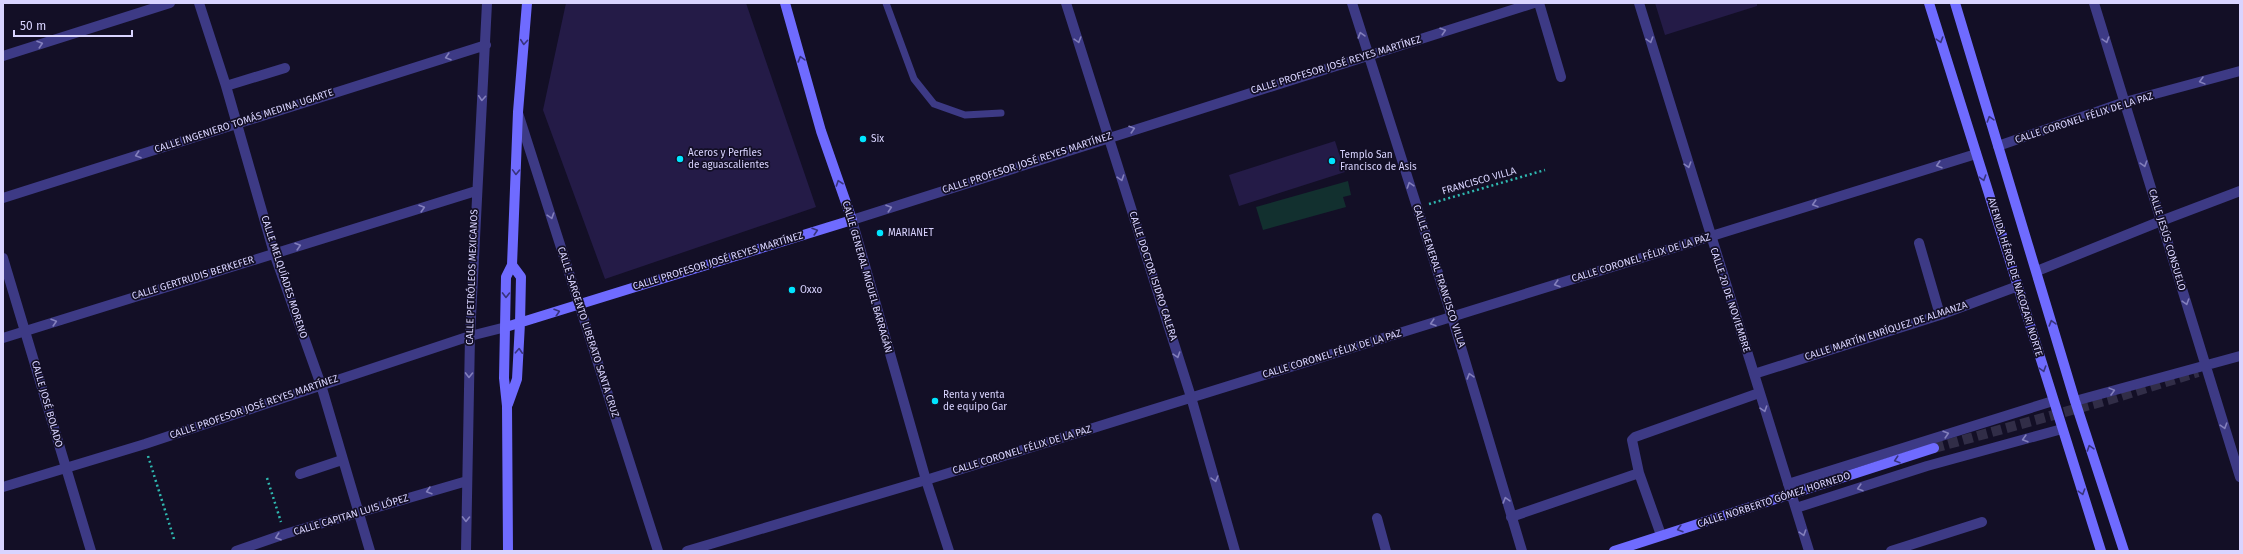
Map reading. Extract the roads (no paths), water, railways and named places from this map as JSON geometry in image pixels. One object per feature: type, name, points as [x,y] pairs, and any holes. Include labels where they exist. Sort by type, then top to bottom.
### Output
[{"type":"main road","points":[[508,551],[507,406],[504,378],[506,278],[512,265],[518,112],[527,3]]},
{"type":"main road","name":"CALLE GENERAL MIGUEL BARRAGÁN","points":[[785,3],[821,131],[852,220]]},
{"type":"main road","name":"AVENIDA HÉROE DE NACOZARI NORTE","points":[[1929,3],[2101,551]]},
{"type":"main road","points":[[1955,3],[2075,402],[2124,551]]},
{"type":"main road","name":"CALLE PROFESOR JOSÉ REYES MARTÍNEZ","points":[[506,327],[852,220]]},
{"type":"main road","points":[[507,406],[517,378],[520,323],[521,277],[512,265]]},
{"type":"main road","name":"CALLE NORBERTO GÓMEZ HORNEDO","points":[[1614,551],[1934,448]]},
{"type":"street","points":[[3,56],[170,3]]},
{"type":"street","name":"CALLE MELQUÍADES MORENO","points":[[200,3],[237,123],[274,253],[321,385],[370,551]]},
{"type":"street","name":"CALLE PETRÓLEOS MEXICANOS","points":[[466,551],[470,336],[476,191],[486,45],[487,3]]},
{"type":"street","name":"CALLE DOCTOR ISIDRO CALERA","points":[[1066,3],[1191,397],[1235,551]]},
{"type":"street","name":"CALLE GENERAL FRANCISCO VILLA","points":[[1352,3],[1367,55],[1452,317],[1522,551]]},
{"type":"street","name":"CALLE PROFESOR JOSÉ REYES MARTÍNEZ","points":[[852,220],[1367,55],[1512,6],[1534,3]]},
{"type":"street","points":[[1539,3],[1562,77]]},
{"type":"street","name":"CALLE 20 DE NOVIEMBRE","points":[[1638,3],[1754,374],[1758,393],[1809,551]]},
{"type":"street","name":"CALLE JESÚS CONSUELO","points":[[2094,3],[2240,477]]},
{"type":"street","name":"CALLE INGENIERO TOMÁS MEDINA UGARTE","points":[[3,198],[486,45]]},
{"type":"street","points":[[226,86],[285,68]]},
{"type":"street","name":"CALLE CORONEL FÉLIX DE LA PAZ","points":[[1998,146],[2125,102],[2240,71]]},
{"type":"street","name":"CALLE SARGENTO LIBERATO SANTA CRUZ","points":[[518,112],[658,551]]},
{"type":"street","name":"CALLE CORONEL FÉLIX DE LA PAZ","points":[[687,551],[926,480],[1976,154]]},
{"type":"street","name":"CALLE GERTRUDIS BERKEFER","points":[[3,338],[476,191]]},
{"type":"street","points":[[2036,271],[2240,191]]},
{"type":"street","name":"CALLE GENERAL MIGUEL BARRAGÁN","points":[[852,220],[926,480],[949,551]]},
{"type":"street","points":[[1919,243],[1940,315]]},
{"type":"street","name":"CALLE JOSÉ BOLADO","points":[[3,258],[26,330],[91,551]]},
{"type":"street","name":"CALLE MARTÍN ENRÍQUEZ DE ALMANZA","points":[[1754,374],[1940,315],[2018,286]]},
{"type":"street","name":"CALLE PROFESOR JOSÉ REYES MARTÍNEZ","points":[[3,487],[144,444],[470,336],[506,327]]},
{"type":"street","points":[[2075,402],[2240,356]]},
{"type":"street","points":[[1661,535],[1639,473],[1631,446],[1632,440],[1635,437],[1758,393]]},
{"type":"street","name":"CALLE NORBERTO GÓMEZ HORNEDO","points":[[1788,484],[2053,401]]},
{"type":"street","name":"CALLE NORBERTO GÓMEZ HORNEDO","points":[[1796,508],[1927,466],[2062,429]]},
{"type":"street","points":[[300,474],[342,460]]},
{"type":"street","points":[[1511,517],[1639,473]]},
{"type":"street","name":"CALLE CAPITAN LUIS LÓPEZ","points":[[236,551],[285,534],[467,481]]},
{"type":"street","points":[[1376,518],[1386,551]]},
{"type":"street","points":[[1891,551],[1982,522]]},
{"type":"lane","points":[[886,3],[914,79],[934,104],[965,115],[1001,113]]},
{"type":"tunnel","points":[[1934,448],[2108,400],[2198,372]]},
{"type":"place","name":"Six","points":[[863,139]]},
{"type":"place","name":"Aceros y Perfiles de aguascalientes","points":[[680,159]]},
{"type":"place","name":"Templo San Francisco de Asis","points":[[1332,161]]},
{"type":"place","name":"MARIANET","points":[[880,233]]},
{"type":"place","name":"Oxxo","points":[[792,290]]},
{"type":"place","name":"Renta y venta de equipo Gar","points":[[935,401]]}]
